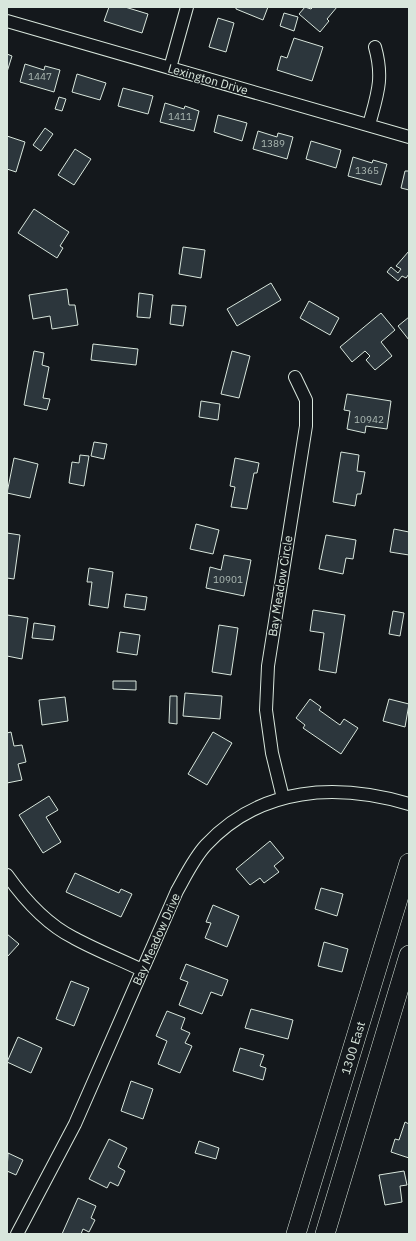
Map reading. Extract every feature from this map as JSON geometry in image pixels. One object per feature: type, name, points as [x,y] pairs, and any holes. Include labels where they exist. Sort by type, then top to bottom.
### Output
[{"type":"main road","name":"1300 East","points":[[296,1234],[409,863]]},
{"type":"main road","points":[[325,1234],[409,955]]},
{"type":"street","points":[[170,68],[187,7]]},
{"type":"street","name":"Lexington Drive","points":[[7,21],[409,137]]},
{"type":"street","points":[[368,125],[379,86],[380,64],[375,47]]},
{"type":"street","name":"Bay Meadow Circle","points":[[283,798],[272,753],[266,710],[268,666],[306,426],[306,400],[295,377]]},
{"type":"street","name":"Bay Meadow Drive","points":[[17,1234],[75,1124],[177,891],[192,864],[206,845],[240,818],[283,798],[308,792],[335,791],[361,793],[409,804]]},
{"type":"street","points":[[7,875],[15,886],[42,915],[73,938],[142,970]]},
{"type":"building","points":[[109,7],[125,7],[148,14],[142,33],[104,21]]},
{"type":"building","points":[[236,7],[268,7],[263,20],[236,9]]},
{"type":"building","points":[[305,7],[311,9],[313,7],[337,7],[327,19],[329,21],[320,32],[299,14]]},
{"type":"building","points":[[284,13],[298,17],[294,31],[280,26]]},
{"type":"building","points":[[218,18],[234,23],[226,52],[209,47]]},
{"type":"building","points":[[294,38],[323,47],[312,81],[277,70],[281,56],[287,58]]},
{"type":"building","points":[[7,54],[12,56],[7,72]]},
{"type":"building","points":[[25,64],[44,70],[45,66],[60,70],[54,92],[20,82]]},
{"type":"building","points":[[77,74],[106,83],[100,100],[72,92]]},
{"type":"building","points":[[123,88],[153,96],[148,114],[118,106]]},
{"type":"building","points":[[59,97],[66,99],[62,111],[55,109]]},
{"type":"building","points":[[165,103],[184,109],[185,106],[199,111],[194,131],[160,122]]},
{"type":"building","points":[[218,115],[247,123],[242,141],[214,132]]},
{"type":"building","points":[[45,128],[53,134],[41,151],[33,145]]},
{"type":"building","points":[[258,131],[277,137],[278,133],[293,137],[287,159],[253,149]]},
{"type":"building","points":[[7,136],[25,142],[16,172],[7,169]]},
{"type":"building","points":[[311,141],[341,150],[336,168],[306,159]]},
{"type":"building","points":[[75,149],[91,159],[74,185],[58,175]]},
{"type":"building","points":[[353,157],[372,163],[373,160],[387,164],[381,185],[348,176]]},
{"type":"building","points":[[405,171],[409,171],[409,190],[401,188]]},
{"type":"building","points":[[34,209],[69,232],[60,246],[63,248],[57,258],[18,233]]},
{"type":"building","points":[[183,247],[205,250],[201,278],[179,274]]},
{"type":"building","points":[[409,251],[409,274],[406,278],[402,276],[398,281],[387,272],[391,267],[398,273],[401,269],[396,266]]},
{"type":"building","points":[[271,283],[281,300],[237,326],[227,309]]},
{"type":"building","points":[[67,289],[69,305],[75,305],[78,325],[52,329],[50,316],[33,319],[29,295]]},
{"type":"building","points":[[139,293],[153,295],[150,318],[137,317]]},
{"type":"building","points":[[309,301],[339,318],[330,335],[300,318]]},
{"type":"building","points":[[172,305],[186,306],[183,326],[170,324]]},
{"type":"building","points":[[381,313],[395,330],[381,342],[392,356],[375,370],[366,360],[370,356],[365,351],[352,362],[340,347]]},
{"type":"building","points":[[409,317],[409,340],[398,326]]},
{"type":"building","points":[[93,344],[138,349],[136,365],[91,360]]},
{"type":"building","points":[[34,351],[44,353],[42,365],[49,367],[43,398],[50,399],[47,410],[24,405]]},
{"type":"building","points":[[232,351],[250,356],[239,398],[221,394]]},
{"type":"building","points":[[347,394],[391,401],[387,429],[366,426],[365,433],[347,429],[350,411],[344,410]]},
{"type":"building","points":[[201,401],[220,404],[218,420],[199,417]]},
{"type":"building","points":[[94,442],[107,444],[104,459],[91,456]]},
{"type":"building","points":[[341,452],[359,455],[357,471],[365,472],[361,494],[357,494],[355,506],[333,502]]},
{"type":"building","points":[[80,455],[89,456],[84,486],[69,483],[72,462],[79,463]]},
{"type":"building","points":[[14,458],[38,464],[30,498],[7,493]]},
{"type":"building","points":[[235,458],[259,463],[257,473],[254,473],[247,509],[231,507],[235,487],[230,486]]},
{"type":"building","points":[[196,524],[219,530],[213,554],[190,549]]},
{"type":"building","points":[[394,529],[409,532],[409,555],[390,552]]},
{"type":"building","points":[[7,533],[20,535],[14,579],[7,578]]},
{"type":"building","points":[[326,535],[356,540],[353,559],[346,558],[343,574],[319,569]]},
{"type":"building","points":[[224,555],[251,560],[244,596],[206,588],[210,567],[221,570]]},
{"type":"building","points":[[89,568],[113,572],[108,608],[89,605],[92,582],[87,582]]},
{"type":"building","points":[[126,594],[147,597],[145,610],[124,607]]},
{"type":"building","points":[[313,610],[345,615],[336,673],[319,670],[324,633],[310,631]]},
{"type":"building","points":[[393,611],[404,613],[400,636],[389,634]]},
{"type":"building","points":[[7,615],[28,618],[22,659],[7,656]]},
{"type":"building","points":[[34,623],[55,626],[53,640],[32,638]]},
{"type":"building","points":[[219,625],[238,628],[231,675],[212,672]]},
{"type":"building","points":[[120,632],[140,635],[137,655],[117,652]]},
{"type":"building","points":[[113,681],[136,681],[136,690],[113,689]]},
{"type":"building","points":[[185,693],[222,696],[220,719],[183,716]]},
{"type":"building","points":[[170,696],[177,696],[177,724],[169,723]]},
{"type":"building","points":[[65,697],[68,721],[42,725],[39,700]]},
{"type":"building","points":[[310,699],[321,707],[319,710],[340,725],[344,719],[358,728],[341,754],[303,728],[305,725],[296,718]]},
{"type":"building","points":[[389,699],[409,704],[405,727],[383,721]]},
{"type":"building","points":[[11,732],[14,746],[22,745],[26,762],[18,764],[22,780],[7,783],[7,733]]},
{"type":"building","points":[[213,732],[232,743],[207,785],[188,774]]},
{"type":"building","points":[[49,796],[58,810],[46,817],[61,842],[43,853],[19,815]]},
{"type":"building","points":[[270,841],[284,858],[274,866],[279,872],[264,883],[260,878],[250,885],[236,869]]},
{"type":"building","points":[[75,873],[119,893],[121,889],[132,894],[121,917],[66,892]]},
{"type":"building","points":[[321,888],[343,894],[337,916],[315,909]]},
{"type":"building","points":[[213,905],[239,916],[227,947],[205,938],[211,923],[206,922]]},
{"type":"building","points":[[7,934],[19,944],[7,957]]},
{"type":"building","points":[[324,942],[348,949],[342,972],[318,966]]},
{"type":"building","points":[[186,964],[228,980],[222,996],[211,992],[202,1014],[179,1005],[188,982],[180,979]]},
{"type":"building","points":[[71,981],[89,988],[74,1026],[56,1019]]},
{"type":"building","points":[[251,1009],[293,1020],[288,1039],[245,1028]]},
{"type":"building","points":[[167,1011],[185,1018],[181,1029],[190,1033],[185,1043],[192,1046],[180,1073],[158,1064],[167,1041],[156,1036]]},
{"type":"building","points":[[18,1037],[42,1048],[31,1073],[7,1062]]},
{"type":"building","points":[[240,1048],[264,1055],[260,1066],[266,1068],[263,1080],[233,1071]]},
{"type":"building","points":[[131,1081],[153,1089],[143,1119],[121,1111]]},
{"type":"building","points":[[405,1122],[409,1124],[409,1158],[391,1152],[395,1139],[399,1140]]},
{"type":"building","points":[[109,1139],[127,1148],[118,1167],[125,1171],[118,1186],[110,1182],[107,1188],[89,1179]]},
{"type":"building","points":[[199,1141],[219,1148],[216,1159],[195,1153]]},
{"type":"building","points":[[8,1153],[23,1160],[16,1175],[7,1171]]},
{"type":"building","points":[[404,1171],[407,1185],[400,1186],[402,1202],[385,1205],[379,1175]]},
{"type":"building","points":[[78,1198],[96,1206],[91,1218],[95,1220],[89,1232],[83,1229],[81,1234],[62,1234]]}]
